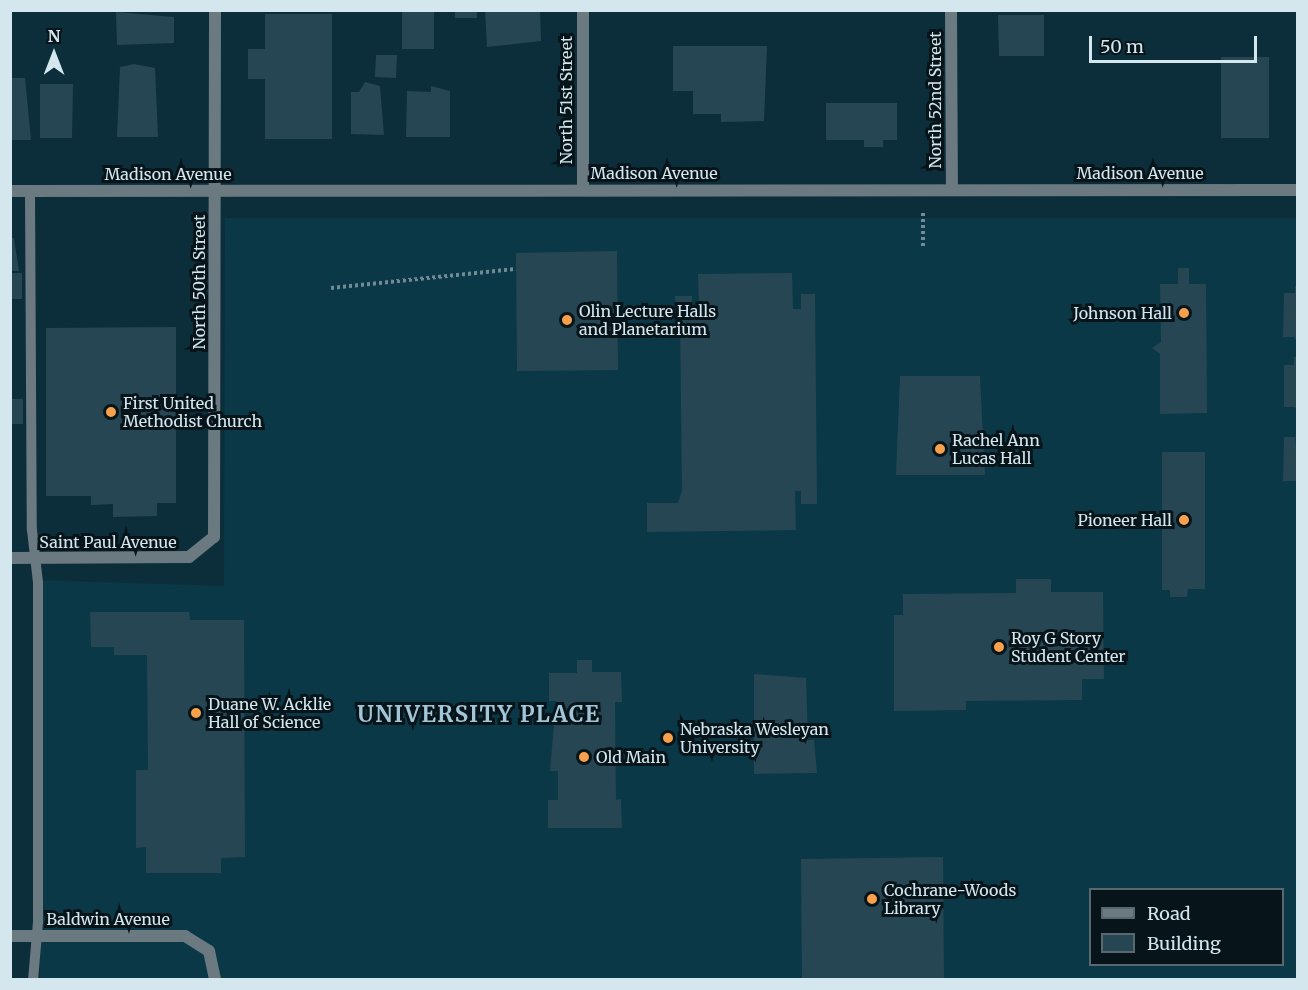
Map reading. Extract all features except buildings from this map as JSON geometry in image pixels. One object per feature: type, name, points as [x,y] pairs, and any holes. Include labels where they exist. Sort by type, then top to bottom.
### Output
[{"type":"street","name":"North 50th Street","points":[[204,549],[215,530],[215,10]]},
{"type":"street","name":"North 51st Street","points":[[583,10],[583,190]]},
{"type":"street","name":"North 52nd Street","points":[[951,10],[952,190]]},
{"type":"street","name":"Madison Avenue","points":[[10,191],[1298,190]]},
{"type":"street","name":"Saint Paul Avenue","points":[[10,558],[179,558],[204,549]]},
{"type":"street","name":"Baldwin Avenue","points":[[10,936],[180,936],[203,944],[213,957],[215,980]]},
{"type":"lane","points":[[30,191],[35,558],[33,980]]},
{"type":"path","points":[[923,213],[923,246]]},
{"type":"path","points":[[331,288],[516,269]]},
{"type":"shaded area","name":"Nebraska Wesleyan University","points":[[225,218],[1297,218],[1297,979],[40,979],[38,580],[224,586]]},
{"type":"place","name":"Johnson Hall","points":[[1184,313]]},
{"type":"place","name":"Olin Lecture Halls and Planetarium","points":[[567,320]]},
{"type":"place","name":"First United Methodist Church","points":[[111,412]]},
{"type":"place","name":"Rachel Ann Lucas Hall","points":[[940,449]]},
{"type":"place","name":"Pioneer Hall","points":[[1184,520]]},
{"type":"place","name":"Roy G Story Student Center","points":[[999,647]]},
{"type":"place","name":"Duane W. Acklie Hall of Science","points":[[196,713]]},
{"type":"place","name":"Nebraska Wesleyan University","points":[[668,738]]},
{"type":"place","name":"Old Main","points":[[584,757]]},
{"type":"place","name":"Cochrane-Woods Library","points":[[872,899]]},
{"type":"district","name":"UNIVERSITY PLACE","points":[[479,715]]}]
